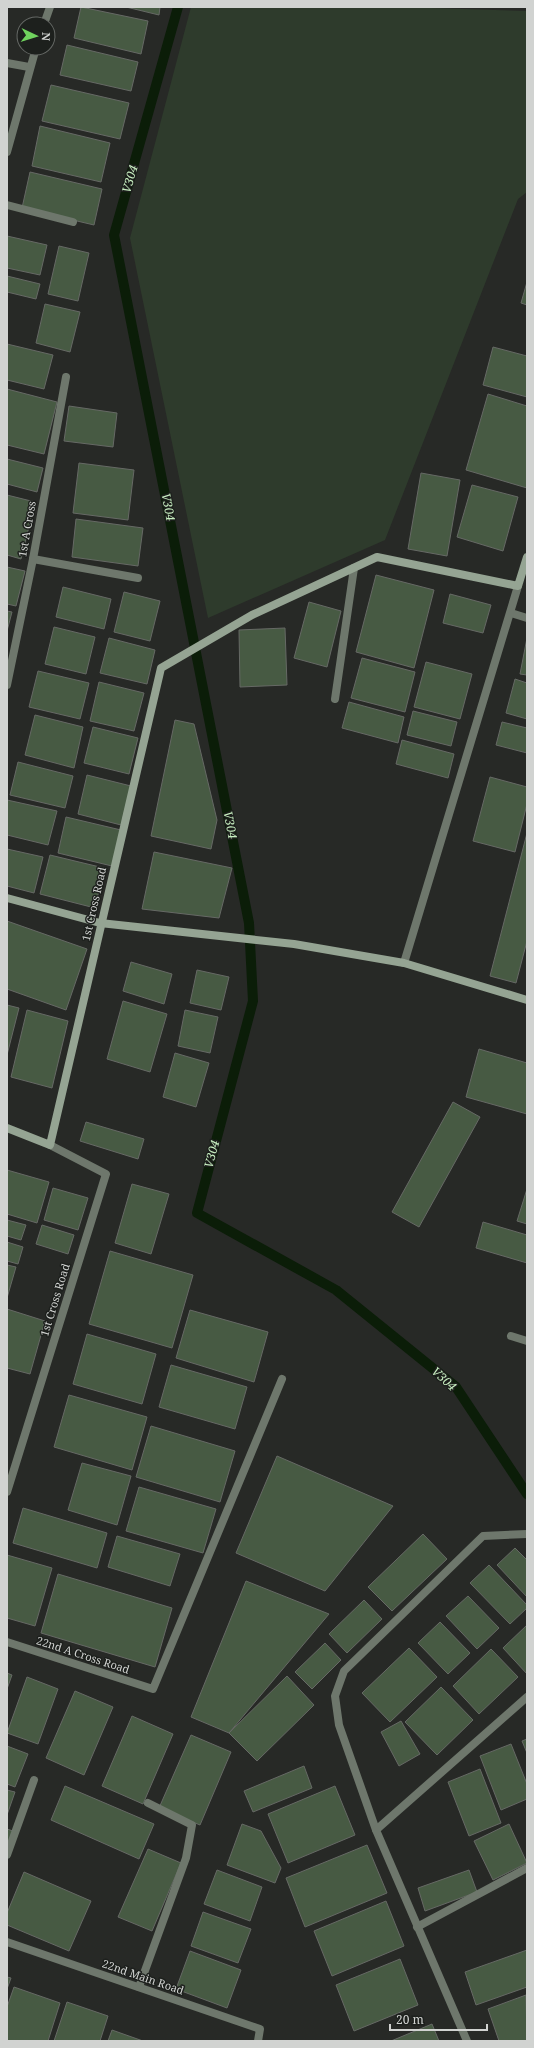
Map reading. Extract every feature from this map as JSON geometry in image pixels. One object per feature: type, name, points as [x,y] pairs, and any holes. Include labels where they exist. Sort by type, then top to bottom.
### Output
[{"type":"street","points":[[7,152],[33,56]]},
{"type":"street","points":[[7,63],[30,67]]},
{"type":"street","points":[[7,205],[72,222]]},
{"type":"street","name":"1st A Cross","points":[[7,685],[33,558],[66,377]]},
{"type":"street","points":[[334,699],[354,568],[377,557],[518,586]]},
{"type":"street","points":[[404,963],[527,557]]},
{"type":"street","points":[[33,558],[138,578]]},
{"type":"street","name":"1st Cross Road","points":[[50,1145],[100,923],[161,668],[252,614],[354,568]]},
{"type":"street","points":[[511,613],[527,618]]},
{"type":"street","points":[[7,898],[100,923],[294,944],[404,963],[527,1000]]},
{"type":"street","name":"1st Cross Road","points":[[7,1128],[50,1145],[106,1174],[7,1492]]},
{"type":"street","points":[[511,1336],[527,1341]]},
{"type":"street","name":"22nd A Cross Road","points":[[7,1642],[153,1689],[282,1379]]},
{"type":"street","points":[[467,2041],[376,1830],[339,1725],[335,1696],[344,1671],[483,1536],[527,1534]]},
{"type":"street","points":[[376,1830],[527,1697]]},
{"type":"street","points":[[7,1854],[34,1780]]},
{"type":"street","points":[[139,1988],[186,1858],[192,1826],[148,1803]]},
{"type":"street","points":[[417,1927],[527,1868]]},
{"type":"street","name":"22nd Main Road","points":[[7,1942],[260,2029],[258,2041]]},
{"type":"green space","points":[[191,7],[401,7],[527,11],[527,192],[518,199],[385,540],[208,618],[130,238]]},
{"type":"building","points":[[81,7],[148,21],[141,54],[74,38]]},
{"type":"building","points":[[126,7],[160,7],[159,15]]},
{"type":"building","points":[[67,45],[138,62],[131,91],[60,75]]},
{"type":"building","points":[[51,85],[129,103],[120,139],[42,121]]},
{"type":"building","points":[[40,126],[110,143],[101,182],[32,166]]},
{"type":"building","points":[[30,172],[102,189],[94,225],[22,208]]},
{"type":"building","points":[[7,236],[47,245],[40,275],[7,268]]},
{"type":"building","points":[[59,246],[89,253],[78,301],[48,294]]},
{"type":"building","points":[[7,276],[40,284],[36,299],[7,292]]},
{"type":"building","points":[[527,282],[527,305],[521,303]]},
{"type":"building","points":[[45,304],[80,312],[70,352],[36,343]]},
{"type":"building","points":[[7,344],[53,355],[44,389],[7,380]]},
{"type":"building","points":[[493,347],[527,356],[527,397],[483,385]]},
{"type":"building","points":[[7,389],[57,402],[44,454],[7,445]]},
{"type":"building","points":[[488,394],[527,406],[527,488],[466,470]]},
{"type":"building","points":[[69,406],[117,413],[113,447],[64,441]]},
{"type":"building","points":[[7,459],[43,468],[37,492],[7,484]]},
{"type":"building","points":[[79,463],[134,470],[128,520],[73,513]]},
{"type":"building","points":[[421,473],[460,480],[447,556],[408,549]]},
{"type":"building","points":[[472,485],[518,497],[503,551],[457,537]]},
{"type":"building","points":[[7,495],[35,502],[21,559],[7,555]]},
{"type":"building","points":[[76,519],[143,528],[138,566],[72,557]]},
{"type":"building","points":[[7,567],[25,571],[16,606],[7,604]]},
{"type":"building","points":[[376,575],[434,590],[414,668],[356,652]]},
{"type":"building","points":[[63,587],[111,599],[104,629],[56,617]]},
{"type":"building","points":[[124,592],[160,601],[150,641],[114,632]]},
{"type":"building","points":[[450,594],[491,605],[483,633],[443,623]]},
{"type":"building","points":[[309,602],[341,611],[327,667],[294,658]]},
{"type":"building","points":[[7,611],[12,612],[7,631]]},
{"type":"building","points":[[54,627],[95,637],[86,674],[45,664]]},
{"type":"building","points":[[285,628],[287,685],[240,687],[239,630]]},
{"type":"building","points":[[109,638],[155,650],[147,684],[100,673]]},
{"type":"building","points":[[527,638],[527,675],[520,674]]},
{"type":"building","points":[[362,658],[415,672],[405,712],[351,698]]},
{"type":"building","points":[[426,662],[472,674],[460,719],[414,707]]},
{"type":"building","points":[[38,671],[89,683],[80,719],[29,707]]},
{"type":"building","points":[[515,679],[527,683],[527,719],[506,713]]},
{"type":"building","points":[[99,682],[144,693],[134,731],[90,721]]},
{"type":"building","points":[[349,702],[404,717],[398,743],[342,728]]},
{"type":"building","points":[[413,711],[457,722],[451,746],[407,735]]},
{"type":"building","points":[[35,715],[83,727],[74,768],[25,755]]},
{"type":"building","points":[[175,720],[194,724],[217,820],[211,849],[151,836]]},
{"type":"building","points":[[502,722],[527,728],[527,753],[496,745]]},
{"type":"building","points":[[93,727],[138,738],[129,774],[84,763]]},
{"type":"building","points":[[402,740],[454,754],[448,778],[396,764]]},
{"type":"building","points":[[18,762],[73,776],[65,808],[10,795]]},
{"type":"building","points":[[87,775],[131,786],[121,825],[78,814]]},
{"type":"building","points":[[490,777],[527,787],[527,804],[515,852],[473,841]]},
{"type":"building","points":[[7,800],[57,811],[48,845],[7,835]]},
{"type":"building","points":[[66,817],[121,830],[112,866],[58,853]]},
{"type":"building","points":[[527,833],[527,941],[516,983],[490,976]]},
{"type":"building","points":[[7,849],[43,857],[34,893],[7,886]]},
{"type":"building","points":[[154,852],[232,868],[219,918],[142,909]]},
{"type":"building","points":[[50,855],[104,868],[95,908],[40,894]]},
{"type":"building","points":[[7,921],[87,949],[66,1010],[7,989]]},
{"type":"building","points":[[131,962],[172,974],[164,1004],[123,991]]},
{"type":"building","points":[[197,970],[229,977],[221,1010],[190,1003]]},
{"type":"building","points":[[123,1001],[167,1014],[150,1072],[107,1059]]},
{"type":"building","points":[[7,1005],[19,1008],[7,1055]]},
{"type":"building","points":[[27,1010],[68,1021],[52,1088],[11,1077]]},
{"type":"building","points":[[185,1010],[218,1017],[210,1053],[178,1046]]},
{"type":"building","points":[[479,1049],[527,1063],[527,1114],[466,1097]]},
{"type":"building","points":[[175,1053],[209,1063],[196,1107],[163,1097]]},
{"type":"building","points":[[453,1102],[480,1117],[419,1227],[392,1212]]},
{"type":"building","points":[[86,1122],[144,1139],[138,1159],[80,1141]]},
{"type":"building","points":[[7,1170],[49,1182],[37,1223],[7,1214]]},
{"type":"building","points":[[132,1184],[169,1194],[151,1254],[115,1243]]},
{"type":"building","points":[[53,1188],[88,1198],[78,1230],[44,1220]]},
{"type":"building","points":[[527,1189],[527,1224],[517,1221]]},
{"type":"building","points":[[7,1220],[26,1225],[21,1240],[7,1236]]},
{"type":"building","points":[[483,1222],[527,1235],[527,1263],[476,1248]]},
{"type":"building","points":[[42,1225],[74,1235],[68,1254],[36,1244]]},
{"type":"building","points":[[7,1242],[23,1247],[18,1264],[7,1261]]},
{"type":"building","points":[[110,1251],[193,1275],[172,1348],[89,1324]]},
{"type":"building","points":[[7,1265],[16,1267],[7,1298]]},
{"type":"building","points":[[7,1309],[45,1321],[30,1374],[7,1368]]},
{"type":"building","points":[[190,1310],[268,1332],[254,1382],[176,1358]]},
{"type":"building","points":[[87,1334],[156,1354],[142,1404],[73,1384]]},
{"type":"building","points":[[171,1365],[247,1387],[235,1429],[159,1407]]},
{"type":"building","points":[[69,1395],[147,1417],[132,1470],[54,1447]]},
{"type":"building","points":[[151,1426],[235,1451],[220,1502],[136,1477]]},
{"type":"building","points":[[277,1456],[393,1506],[325,1591],[236,1553]]},
{"type":"building","points":[[82,1463],[131,1476],[117,1525],[68,1510]]},
{"type":"building","points":[[139,1487],[216,1509],[203,1553],[126,1531]]},
{"type":"building","points":[[23,1508],[107,1533],[97,1568],[13,1543]]},
{"type":"building","points":[[423,1534],[447,1559],[392,1611],[368,1587]]},
{"type":"building","points":[[117,1536],[180,1554],[170,1586],[108,1567]]},
{"type":"building","points":[[515,1548],[527,1560],[527,1597],[497,1565]]},
{"type":"building","points":[[7,1555],[52,1568],[35,1626],[7,1618]]},
{"type":"building","points":[[489,1565],[527,1605],[527,1608],[510,1624],[470,1583]]},
{"type":"building","points":[[58,1574],[172,1608],[155,1667],[41,1633]]},
{"type":"building","points":[[246,1581],[329,1614],[229,1733],[191,1717]]},
{"type":"building","points":[[468,1596],[499,1628],[477,1649],[446,1616]]},
{"type":"building","points":[[364,1600],[382,1619],[347,1653],[329,1634]]},
{"type":"building","points":[[440,1622],[470,1653],[448,1674],[418,1643]]},
{"type":"building","points":[[527,1625],[527,1674],[503,1648]]},
{"type":"building","points":[[325,1643],[341,1660],[312,1689],[295,1672]]},
{"type":"building","points":[[409,1648],[437,1677],[390,1722],[362,1693]]},
{"type":"building","points":[[491,1649],[518,1677],[479,1714],[453,1686]]},
{"type":"building","points":[[7,1673],[12,1675],[7,1689]]},
{"type":"building","points":[[287,1676],[314,1705],[257,1761],[229,1733]]},
{"type":"building","points":[[27,1677],[58,1689],[38,1744],[7,1733]]},
{"type":"building","points":[[441,1687],[473,1720],[437,1755],[405,1722]]},
{"type":"building","points":[[75,1691],[113,1707],[84,1775],[46,1758]]},
{"type":"building","points":[[132,1716],[173,1734],[143,1804],[102,1786]]},
{"type":"building","points":[[401,1721],[420,1754],[399,1766],[381,1732]]},
{"type":"building","points":[[191,1735],[231,1752],[200,1825],[159,1808]]},
{"type":"building","points":[[527,1739],[527,1753],[522,1741]]},
{"type":"building","points":[[511,1744],[527,1784],[527,1799],[501,1810],[480,1756]]},
{"type":"building","points":[[7,1746],[28,1754],[15,1787],[7,1784]]},
{"type":"building","points":[[304,1766],[312,1788],[253,1812],[244,1791]]},
{"type":"building","points":[[480,1769],[501,1823],[469,1836],[448,1782]]},
{"type":"building","points":[[65,1786],[154,1824],[139,1859],[51,1820]]},
{"type":"building","points":[[335,1786],[355,1835],[288,1863],[268,1814]]},
{"type":"building","points":[[7,1790],[15,1792],[7,1815]]},
{"type":"building","points":[[242,1824],[261,1831],[281,1868],[275,1883],[227,1865]]},
{"type":"building","points":[[509,1824],[527,1863],[493,1880],[474,1841]]},
{"type":"building","points":[[7,1829],[13,1831],[7,1847]]},
{"type":"building","points":[[367,1845],[387,1893],[305,1927],[286,1878]]},
{"type":"building","points":[[148,1849],[181,1863],[152,1931],[118,1917]]},
{"type":"building","points":[[217,1870],[262,1887],[250,1921],[204,1904]]},
{"type":"building","points":[[469,1870],[477,1892],[425,1911],[418,1888]]},
{"type":"building","points":[[24,1872],[91,1901],[69,1951],[7,1925],[7,1913]]},
{"type":"building","points":[[386,1901],[404,1946],[332,1976],[314,1931]]},
{"type":"building","points":[[203,1912],[251,1929],[238,1963],[191,1946]]},
{"type":"building","points":[[527,1950],[527,1987],[476,2005],[465,1972]]},
{"type":"building","points":[[190,1951],[241,1970],[227,2008],[176,1989]]},
{"type":"building","points":[[400,1959],[418,2005],[354,2031],[336,1985]]},
{"type":"building","points":[[7,1977],[11,1978],[7,1989]]},
{"type":"building","points":[[14,1987],[60,2003],[48,2041],[7,2041],[7,2007]]},
{"type":"building","points":[[526,1995],[527,2041],[499,2041],[488,2009]]},
{"type":"building","points":[[67,2002],[108,2016],[100,2041],[54,2041]]},
{"type":"building","points":[[432,2024],[439,2041],[391,2041]]},
{"type":"building","points":[[112,2030],[143,2041],[108,2041]]},
{"type":"waterway","name":"V304","points":[[178,7],[114,235],[249,923],[253,1001],[197,1213],[336,1290],[456,1387],[527,1494]]}]
